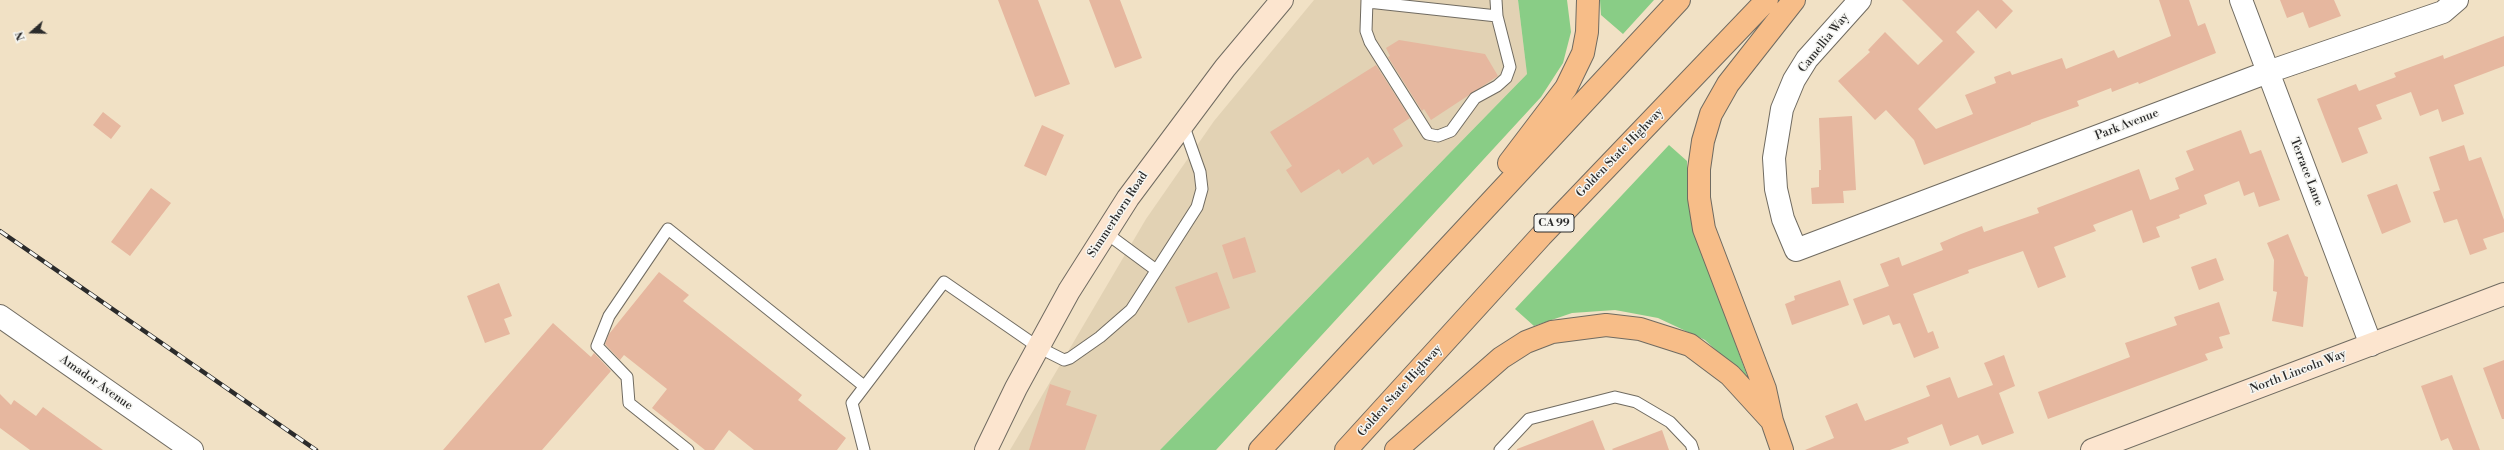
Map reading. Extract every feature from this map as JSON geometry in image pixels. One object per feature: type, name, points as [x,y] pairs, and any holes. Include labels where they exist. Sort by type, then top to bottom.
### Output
[{"type":"highway","points":[[1441,253],[1566,88],[1583,53],[1587,32],[1588,0]]},
{"type":"highway","points":[[1260,450],[1441,253],[1679,0]]},
{"type":"highway","name":"Golden State Highway","points":[[1346,450],[1541,236],[1767,0]]},
{"type":"highway","points":[[1782,450],[1772,421],[1764,389],[1704,229],[1699,198],[1699,170],[1703,141],[1711,114],[1728,84],[1794,0]]},
{"type":"highway","points":[[1396,450],[1501,358],[1526,342],[1552,332],[1606,325],[1640,329],[1690,345],[1730,376],[1772,421]]},
{"type":"main road","name":"Simmerhorn Road","points":[[986,450],[1038,347],[1069,291],[1128,198],[1183,122],[1282,0]]},
{"type":"main road","name":"North Lincoln Way","points":[[2092,450],[2504,294]]},
{"type":"street","name":"Camellia Way","points":[[1796,250],[1783,219],[1776,189],[1774,158],[1782,109],[1794,80],[1807,60],[1860,0]]},
{"type":"street","name":"Terrace Lane","points":[[2241,0],[2371,345]]},
{"type":"street","name":"Park Avenue","points":[[1796,250],[2268,72],[2443,12],[2457,0]]},
{"type":"street","name":"Amador Avenue","points":[[0,316],[192,450]]},
{"type":"lane","points":[[1496,0],[1497,16],[1510,67],[1506,78],[1497,86],[1475,98],[1451,131],[1438,136],[1428,134],[1370,42],[1366,31],[1367,1],[1497,16]]},
{"type":"lane","points":[[864,450],[852,403],[944,282],[1038,347],[1058,358],[1070,358],[1100,337],[1131,310],[1197,207],[1202,189],[1200,172],[1183,122]]},
{"type":"lane","points":[[688,450],[629,403],[628,376],[597,346],[609,316],[668,229],[864,386]]},
{"type":"lane","points":[[1106,233],[1156,270]]},
{"type":"lane","points":[[1500,450],[1529,419],[1615,396],[1636,402],[1670,422],[1691,444],[1693,450]]},
{"type":"shaded area","points":[[1314,0],[1518,0],[1527,74],[1160,450],[1010,450],[1146,219],[1214,121]]},
{"type":"green space","points":[[1518,0],[1567,0],[1571,32],[1563,63],[1541,97],[1216,450],[1160,450],[1527,74]]},
{"type":"green space","points":[[1600,0],[1654,0],[1623,34],[1601,15]]},
{"type":"green space","points":[[1669,145],[1687,161],[1687,189],[1694,229],[1749,381],[1705,340],[1658,318],[1615,310],[1572,313],[1534,326],[1515,309]]},
{"type":"building","points":[[998,0],[1038,0],[1070,84],[1035,97]]},
{"type":"building","points":[[1089,0],[1120,0],[1142,58],[1115,68]]},
{"type":"building","points":[[1902,0],[2002,0],[2013,11],[1996,29],[1978,10],[1956,32],[1975,52],[1918,109],[1936,129],[1973,114],[1965,95],[1996,83],[1994,77],[2010,71],[2012,75],[2062,58],[2066,69],[2114,50],[2118,58],[2171,36],[2159,0],[2189,0],[2198,26],[2205,23],[2216,53],[2139,84],[2138,82],[2112,92],[2111,88],[2077,101],[2079,106],[1924,165],[1914,140],[1886,110],[1875,120],[1838,81],[1870,52],[1868,50],[1885,32],[1918,65],[1943,41]]},
{"type":"building","points":[[2280,0],[2334,0],[2341,16],[2309,28],[2303,12],[2287,18]]},
{"type":"building","points":[[2504,36],[2504,66],[2454,85],[2464,114],[2442,122],[2438,109],[2420,116],[2411,92],[2376,105],[2382,119],[2358,128],[2368,153],[2342,163],[2317,99],[2356,84],[2359,91],[2396,77],[2394,73],[2443,55],[2444,59]]},
{"type":"building","points":[[1399,40],[1485,54],[1498,76],[1431,120],[1424,109],[1422,111],[1388,57],[1390,56],[1386,48]]},
{"type":"building","points":[[1376,65],[1410,118],[1393,129],[1403,146],[1373,165],[1368,157],[1342,174],[1339,169],[1301,193],[1286,170],[1292,166],[1270,132]]},
{"type":"building","points":[[103,112],[121,126],[111,139],[93,125]]},
{"type":"building","points":[[1852,116],[1856,190],[1843,191],[1844,203],[1812,204],[1811,188],[1819,187],[1819,170],[1821,170],[1819,118]]},
{"type":"building","points":[[1042,125],[1064,135],[1046,176],[1024,166]]},
{"type":"building","points":[[2241,130],[2250,154],[2261,150],[2280,200],[2259,207],[2254,192],[2244,196],[2239,181],[2204,195],[2207,204],[2179,215],[2180,218],[2156,227],[2160,237],[2143,243],[2132,210],[2093,225],[2096,231],[2054,247],[2066,277],[2038,288],[2023,251],[1968,270],[1969,273],[1913,294],[1928,333],[1933,331],[1939,348],[1914,358],[1900,323],[1893,325],[1889,315],[1863,325],[1853,299],[1889,286],[1880,264],[1899,257],[1902,266],[1943,250],[1940,243],[1961,234],[1982,226],[1984,232],[2039,213],[2037,208],[2139,169],[2150,200],[2179,189],[2175,178],[2194,170],[2186,151]]},
{"type":"building","points":[[2464,145],[2469,161],[2481,157],[2504,220],[2504,232],[2483,239],[2487,249],[2470,255],[2457,219],[2444,223],[2433,192],[2440,190],[2429,157]]},
{"type":"building","points":[[2397,184],[2411,222],[2382,234],[2367,195]]},
{"type":"building","points":[[151,188],[171,203],[130,256],[111,242]]},
{"type":"building","points":[[2288,234],[2305,276],[2308,277],[2303,327],[2272,321],[2277,292],[2273,291],[2274,260],[2267,243]]},
{"type":"building","points":[[1245,237],[1256,272],[1233,279],[1222,245]]},
{"type":"building","points":[[2216,258],[2224,280],[2199,290],[2191,267]]},
{"type":"building","points":[[659,272],[689,295],[683,301],[802,395],[798,400],[846,438],[837,450],[754,450],[729,430],[714,450],[705,450],[652,408],[667,389],[624,355],[620,360],[605,344],[609,334]]},
{"type":"building","points":[[1217,272],[1230,308],[1188,323],[1175,287]]},
{"type":"building","points":[[1840,280],[1849,305],[1792,325],[1785,304],[1795,300],[1794,296]]},
{"type":"building","points":[[499,283],[512,316],[504,319],[510,334],[485,343],[467,296]]},
{"type":"building","points":[[2219,302],[2230,334],[2219,337],[2223,348],[2205,354],[2208,360],[2048,419],[2038,392],[2130,357],[2125,343],[2177,325],[2174,317]]},
{"type":"building","points":[[553,323],[591,357],[594,353],[611,371],[542,450],[443,450]]},
{"type":"building","points":[[2004,355],[2015,386],[1999,393],[2014,433],[1982,445],[1978,435],[1950,446],[1942,424],[1907,438],[1909,443],[1890,450],[1805,450],[1834,438],[1825,416],[1857,403],[1865,421],[1930,396],[1926,386],[1950,377],[1958,398],[1993,385],[1984,363]]},
{"type":"building","points":[[2504,360],[2504,419],[2502,419],[2483,368]]},
{"type":"building","points":[[2452,375],[2480,450],[2453,450],[2448,438],[2441,441],[2421,386]]},
{"type":"building","points":[[1050,384],[1071,391],[1066,405],[1097,415],[1085,450],[1029,450]]},
{"type":"building","points":[[0,394],[11,405],[14,400],[36,416],[43,407],[103,450],[30,450],[0,428]]},
{"type":"building","points":[[1593,420],[1605,450],[1517,450],[1517,449]]},
{"type":"building","points":[[1662,430],[1669,450],[1612,449]]},
{"type":"railway","points":[[0,231],[316,450]]}]
